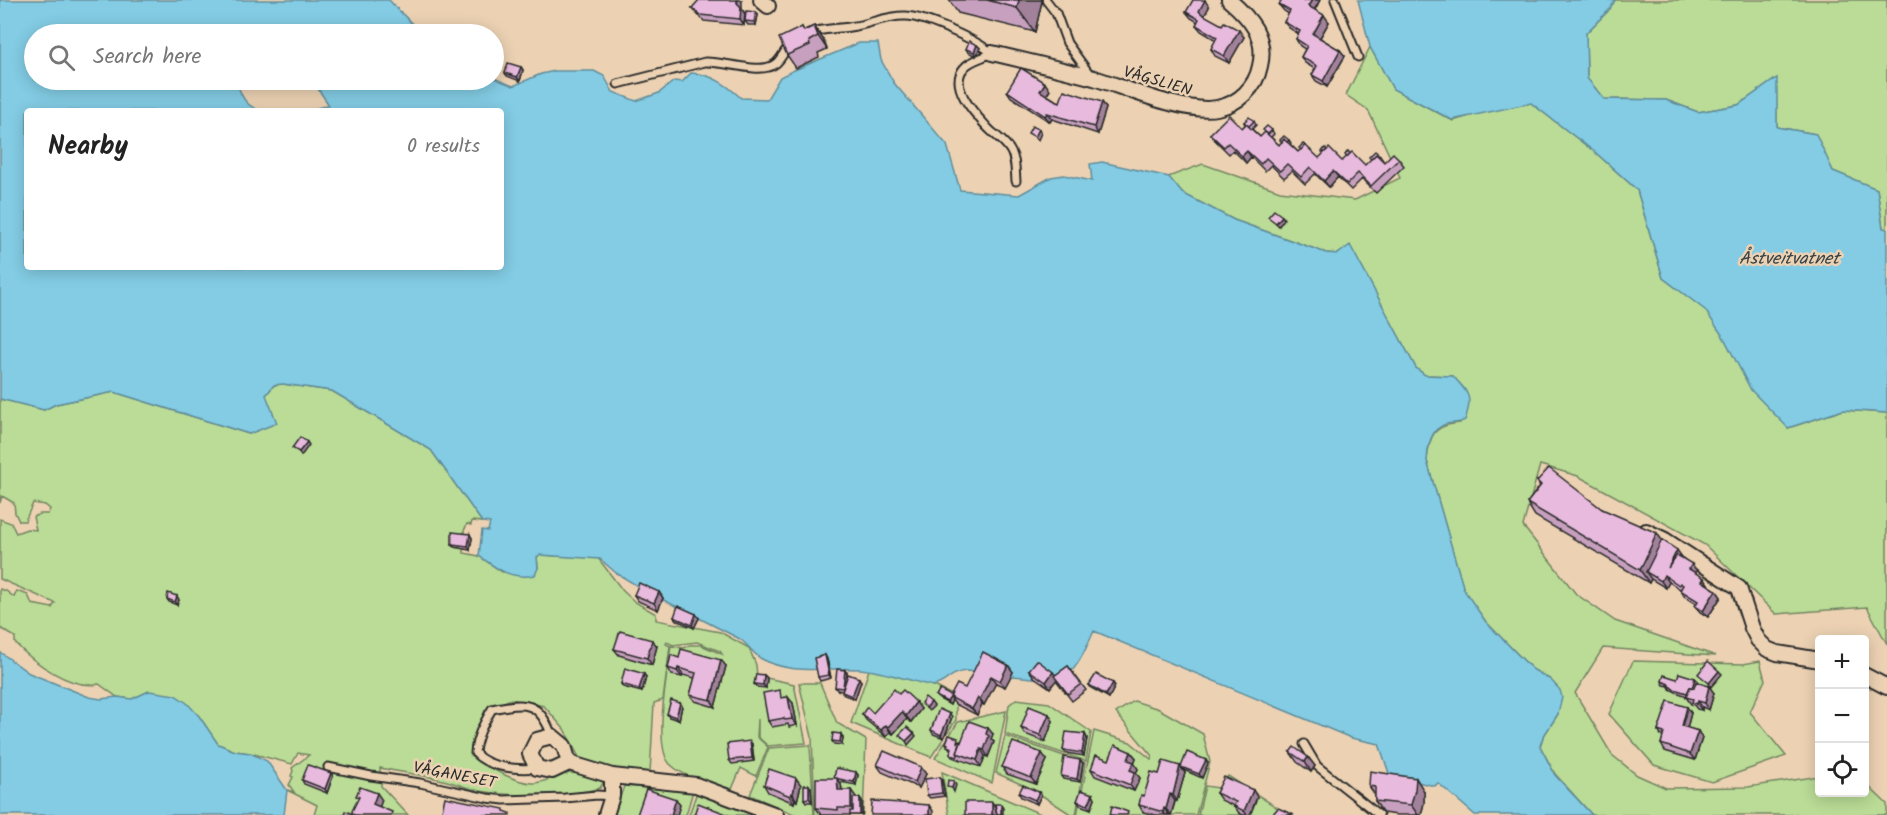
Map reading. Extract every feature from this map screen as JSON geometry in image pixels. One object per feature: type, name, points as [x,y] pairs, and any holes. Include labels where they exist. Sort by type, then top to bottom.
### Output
[{"type":"street","name":"VÅGSLIEN","points":[[992,53],[1093,78],[1185,106],[1216,108],[1235,101],[1252,87],[1258,75],[1262,48],[1255,26],[1229,0]]},
{"type":"street","points":[[1636,527],[1665,540],[1739,588],[1752,628],[1767,649],[1777,653],[1815,659]]},
{"type":"street","points":[[1869,678],[1887,687]]},
{"type":"street","points":[[569,763],[564,746],[552,736],[537,740],[530,754],[537,768],[552,771],[569,763],[612,776],[696,785],[776,815]]},
{"type":"street","points":[[606,815],[612,796],[612,776]]},
{"type":"lane","points":[[1046,0],[1056,13],[1067,43],[1093,78]]},
{"type":"lane","points":[[1335,0],[1358,57]]},
{"type":"lane","points":[[618,84],[705,62],[756,69],[770,67],[778,62],[791,44],[807,33],[857,26],[894,17],[918,18],[985,47],[992,53],[964,66],[959,86],[987,128],[1010,150],[1015,159],[1016,181]]},
{"type":"lane","points":[[537,768],[525,769],[481,760],[475,753],[476,743],[484,724],[492,709],[528,706],[538,710],[546,719],[552,736]]},
{"type":"lane","points":[[1304,744],[1317,766],[1379,815]]},
{"type":"lane","name":"VÅGANESET","points":[[328,767],[504,800],[612,796]]},
{"type":"green space","points":[[1615,0],[1887,0],[1887,229],[1883,228],[1877,189],[1833,171],[1815,134],[1777,127],[1776,79],[1738,105],[1698,112],[1666,100],[1604,99],[1587,78],[1586,33],[1610,9]]},
{"type":"green space","points":[[1370,47],[1393,89],[1453,121],[1483,112],[1531,103],[1596,153],[1637,190],[1663,278],[1705,309],[1788,428],[1843,410],[1887,413],[1887,644],[1867,607],[1776,614],[1705,545],[1578,476],[1540,465],[1523,526],[1576,594],[1615,621],[1716,656],[1603,648],[1575,693],[1612,755],[1637,775],[1666,788],[1748,787],[1815,777],[1815,797],[1869,797],[1869,787],[1887,804],[1887,815],[1592,815],[1555,774],[1540,746],[1558,714],[1551,680],[1532,669],[1486,622],[1464,591],[1427,461],[1429,445],[1434,433],[1444,426],[1460,423],[1453,376],[1425,375],[1416,368],[1350,246],[1338,254],[1326,253],[1234,220],[1182,193],[1168,177],[1203,164],[1280,191],[1355,200],[1400,178],[1368,110],[1346,95]]},
{"type":"green space","points":[[283,384],[332,391],[431,450],[482,522],[472,521],[471,525],[467,524],[464,531],[464,553],[479,556],[502,572],[538,568],[537,557],[540,555],[598,558],[623,591],[635,602],[656,614],[656,620],[720,632],[749,648],[756,665],[757,676],[794,684],[806,743],[768,746],[758,737],[758,719],[757,737],[768,747],[756,776],[741,768],[732,789],[700,780],[677,770],[665,756],[662,727],[671,646],[684,648],[690,645],[701,645],[722,654],[720,651],[697,642],[673,645],[667,642],[666,644],[670,646],[663,700],[654,703],[650,773],[616,770],[580,759],[564,729],[544,706],[511,699],[485,710],[470,756],[501,773],[527,782],[534,783],[574,773],[602,780],[600,788],[572,794],[540,796],[509,794],[480,791],[439,779],[380,768],[381,786],[408,815],[314,815],[317,805],[287,790],[294,792],[289,785],[293,777],[291,776],[292,768],[309,755],[298,753],[292,764],[235,751],[218,744],[199,716],[149,691],[132,699],[117,697],[99,684],[77,683],[53,673],[15,643],[15,637],[0,628],[0,589],[14,597],[17,591],[28,595],[32,604],[52,608],[55,603],[0,579],[0,519],[11,523],[16,533],[27,529],[36,530],[33,517],[48,514],[50,509],[45,505],[33,503],[25,521],[19,521],[14,503],[2,496],[0,503],[0,399],[44,410],[56,404],[114,392],[249,434],[266,395],[274,385]]},
{"type":"green space","points":[[1633,661],[1743,664],[1760,661],[1765,680],[1750,712],[1786,756],[1712,782],[1654,765],[1609,714]]},
{"type":"green space","points":[[870,667],[919,678],[956,697],[956,720],[931,757],[851,723]],"holes":[[[917,713],[911,722],[907,719],[893,734],[890,732],[886,737],[872,714]]]},
{"type":"green space","points":[[799,683],[820,683],[837,723],[866,740],[863,815],[862,802],[837,815],[815,815],[812,737]]},
{"type":"green space","points":[[1016,699],[1049,703],[1091,732],[1086,761],[1005,734],[1009,705]]},
{"type":"green space","points":[[1134,701],[1159,709],[1203,734],[1210,762],[1196,815],[1171,815],[1185,773],[1143,811],[1156,815],[1077,815],[1094,731],[1130,742],[1151,759],[1152,756],[1116,713]]},
{"type":"green space","points":[[1006,711],[992,783],[935,758],[958,722]]},
{"type":"green space","points":[[1005,736],[1085,763],[1076,815],[1072,815],[1032,789],[996,773]]},
{"type":"green space","points":[[810,745],[814,815],[796,815],[750,795],[769,748]]},
{"type":"green space","points":[[942,772],[1043,815],[997,815],[996,809],[969,815],[949,815]]},
{"type":"green space","points":[[1228,776],[1278,808],[1273,815],[1250,815],[1250,812],[1240,809],[1239,813],[1243,815],[1198,815],[1205,786],[1219,788]]},
{"type":"green space","points":[[624,786],[693,791],[686,815],[677,815],[680,805],[643,815],[614,815]]},
{"type":"green space","points":[[697,792],[760,815],[689,815]]},
{"type":"water","points":[[0,0],[389,0],[412,24],[24,24],[24,90],[240,90],[247,103],[254,108],[24,108],[24,270],[504,270],[504,108],[317,108],[329,105],[319,90],[504,90],[504,82],[513,86],[541,74],[555,71],[594,71],[604,76],[613,92],[636,101],[659,93],[674,81],[682,82],[691,73],[705,75],[718,81],[741,98],[767,99],[780,77],[859,43],[878,43],[881,60],[894,83],[947,145],[960,190],[1019,195],[1051,177],[1064,175],[1092,181],[1090,164],[1102,162],[1169,177],[1182,193],[1234,220],[1326,253],[1338,254],[1350,245],[1416,368],[1425,375],[1453,376],[1466,391],[1469,406],[1465,420],[1446,424],[1436,430],[1429,444],[1427,461],[1464,590],[1486,622],[1532,669],[1551,680],[1560,690],[1562,697],[1558,714],[1540,746],[1555,775],[1592,815],[1475,815],[1438,783],[1435,786],[1390,776],[1379,744],[1351,738],[1094,631],[1072,671],[1060,681],[966,671],[955,674],[933,686],[869,670],[809,670],[772,664],[760,658],[740,639],[644,590],[616,573],[600,559],[540,555],[537,557],[538,568],[535,575],[526,576],[511,575],[492,565],[479,556],[482,530],[488,531],[490,523],[482,522],[431,450],[332,391],[283,384],[274,385],[266,395],[277,423],[249,434],[114,392],[56,404],[44,410],[0,399]]},
{"type":"water","name":"Åstveitvatnet","points":[[1358,0],[1615,0],[1610,9],[1586,33],[1587,78],[1604,99],[1666,100],[1698,112],[1738,105],[1777,78],[1777,127],[1816,134],[1833,171],[1877,189],[1883,228],[1887,229],[1887,413],[1843,410],[1788,428],[1751,390],[1724,338],[1705,310],[1663,278],[1637,190],[1596,153],[1531,103],[1452,120],[1393,89],[1370,47]]},
{"type":"water","points":[[0,652],[29,673],[89,697],[132,699],[149,691],[175,695],[187,703],[199,716],[218,744],[235,751],[250,753],[267,761],[287,790],[284,815],[0,815]]},
{"type":"building","points":[[699,0],[737,0],[741,7],[740,19],[700,15],[692,8]]},
{"type":"building","points":[[987,0],[1019,0],[1017,8]]},
{"type":"building","points":[[1193,0],[1205,0],[1199,11],[1202,14],[1222,25],[1224,22],[1239,30],[1224,56],[1211,49],[1217,37],[1196,25],[1199,19],[1186,12]]},
{"type":"building","points":[[1282,0],[1312,0],[1308,6],[1324,15],[1313,34],[1340,50],[1323,81],[1312,75],[1317,66],[1301,57],[1307,46],[1296,39],[1300,31],[1284,22],[1290,11],[1279,5]]},
{"type":"building","points":[[746,11],[756,12],[754,22],[745,21]]},
{"type":"building","points":[[814,26],[818,36],[809,41],[810,45],[787,55],[779,38],[802,27],[804,31]]},
{"type":"building","points":[[969,41],[977,45],[974,52],[966,49]]},
{"type":"building","points":[[508,63],[521,67],[517,77],[505,73]]},
{"type":"building","points":[[1021,68],[1045,83],[1040,91],[1055,100],[1060,102],[1064,90],[1102,102],[1094,127],[1047,113],[1045,116],[1007,91]]},
{"type":"building","points":[[1229,115],[1242,128],[1246,124],[1260,137],[1265,132],[1279,145],[1284,139],[1298,152],[1305,145],[1319,158],[1329,148],[1342,161],[1352,152],[1365,165],[1376,154],[1384,162],[1393,153],[1399,159],[1371,186],[1358,173],[1347,184],[1333,171],[1324,181],[1310,167],[1301,177],[1287,164],[1280,171],[1266,158],[1261,164],[1247,151],[1242,156],[1228,143],[1224,147],[1210,134]]},
{"type":"building","points":[[1249,117],[1254,121],[1249,126],[1244,122]]},
{"type":"building","points":[[1032,126],[1039,129],[1035,137],[1028,133]]},
{"type":"building","points":[[1267,126],[1272,130],[1268,134],[1263,130]]},
{"type":"building","points":[[1284,136],[1289,140],[1287,142],[1284,139],[1282,142],[1280,140]]},
{"type":"building","points":[[1375,151],[1380,155],[1376,154],[1371,159],[1369,157]]},
{"type":"building","points":[[1274,210],[1282,216],[1276,223],[1268,217]]},
{"type":"building","points":[[300,437],[307,442],[299,452],[292,448]]},
{"type":"building","points":[[1549,468],[1602,509],[1657,533],[1640,570],[1527,503],[1541,485],[1537,481]]},
{"type":"building","points":[[452,532],[470,534],[468,546],[452,544]]},
{"type":"building","points":[[1662,540],[1677,550],[1668,568],[1677,555],[1692,564],[1689,569],[1704,578],[1702,581],[1716,590],[1703,611],[1695,606],[1698,601],[1680,590],[1683,585],[1680,583],[1679,585],[1664,575],[1661,581],[1646,572]]},
{"type":"building","points":[[639,583],[659,592],[654,603],[634,595]]},
{"type":"building","points":[[168,593],[177,596],[175,602],[167,599]]},
{"type":"building","points":[[678,606],[696,614],[692,625],[674,617]]},
{"type":"building","points":[[620,631],[652,640],[647,658],[614,649]]},
{"type":"building","points":[[681,649],[721,660],[711,700],[690,695],[696,673],[668,668],[671,655],[679,658]]},
{"type":"building","points":[[983,652],[1008,665],[1000,681],[991,676],[980,699],[978,698],[972,709],[950,697],[957,684],[965,688]]},
{"type":"building","points":[[825,655],[829,675],[818,677],[814,658]]},
{"type":"building","points":[[1037,660],[1053,672],[1046,682],[1029,670]]},
{"type":"building","points":[[1708,661],[1719,671],[1709,683],[1698,674]]},
{"type":"building","points":[[1068,666],[1081,684],[1068,694],[1054,676]]},
{"type":"building","points":[[625,668],[644,674],[639,689],[621,684]]},
{"type":"building","points":[[837,669],[845,670],[843,688],[835,687]]},
{"type":"building","points":[[1679,673],[1695,678],[1692,688],[1690,687],[1687,693],[1674,689],[1662,681],[1664,675],[1677,679]]},
{"type":"building","points":[[756,674],[764,675],[763,685],[754,684]]},
{"type":"building","points":[[848,674],[859,678],[852,696],[842,692]]},
{"type":"building","points":[[1096,674],[1113,683],[1106,695],[1089,685]]},
{"type":"building","points":[[1696,682],[1709,686],[1705,703],[1698,701],[1697,704],[1692,702],[1693,699],[1686,697],[1690,687],[1694,688]]},
{"type":"building","points":[[894,689],[899,694],[903,690],[916,702],[906,716],[902,712],[888,727],[886,725],[881,730],[862,714],[867,707],[873,713]]},
{"type":"building","points":[[780,690],[781,698],[788,697],[792,719],[768,721],[763,693]]},
{"type":"building","points":[[940,690],[951,696],[947,702],[936,696]]},
{"type":"building","points":[[925,697],[931,702],[926,708],[921,703]]},
{"type":"building","points":[[671,700],[680,703],[676,717],[667,714]]},
{"type":"building","points":[[1668,701],[1687,707],[1682,726],[1698,731],[1690,754],[1661,744],[1664,733],[1658,731]]},
{"type":"building","points":[[1029,706],[1049,714],[1040,735],[1021,728]]},
{"type":"building","points":[[939,709],[950,714],[941,735],[931,730]]},
{"type":"building","points":[[969,721],[988,728],[986,734],[989,736],[977,760],[957,753]]},
{"type":"building","points":[[907,727],[914,733],[906,741],[899,735]]},
{"type":"building","points":[[1066,732],[1085,734],[1082,753],[1063,750]]},
{"type":"building","points":[[833,733],[841,734],[840,742],[832,741]]},
{"type":"building","points":[[949,735],[958,738],[957,742],[960,743],[957,757],[950,754],[952,748],[947,746]]},
{"type":"building","points":[[750,741],[752,758],[729,760],[727,744]]},
{"type":"building","points":[[1013,742],[1042,753],[1031,778],[1002,767]]},
{"type":"building","points":[[1115,745],[1131,752],[1128,760],[1134,762],[1130,770],[1135,772],[1130,785],[1091,769],[1096,755],[1109,760]]},
{"type":"building","points":[[1294,747],[1308,757],[1305,762],[1290,752]]},
{"type":"building","points":[[884,751],[921,767],[915,782],[877,765]]},
{"type":"building","points":[[1187,752],[1206,760],[1199,774],[1181,767]]},
{"type":"building","points":[[1064,757],[1080,760],[1077,779],[1061,776]]},
{"type":"building","points":[[1163,761],[1180,766],[1173,795],[1170,794],[1163,812],[1139,805],[1151,772],[1159,774]]},
{"type":"building","points":[[308,765],[331,773],[325,789],[302,780]]},
{"type":"building","points":[[836,768],[856,772],[854,782],[834,778]]},
{"type":"building","points":[[769,769],[796,778],[793,794],[791,793],[790,796],[764,785]]},
{"type":"building","points":[[1370,771],[1416,778],[1411,805],[1375,801],[1375,787],[1369,786]]},
{"type":"building","points":[[940,777],[942,793],[927,795],[925,779]]},
{"type":"building","points":[[1224,777],[1253,790],[1244,811],[1234,806],[1236,802],[1216,793]]},
{"type":"building","points":[[816,778],[837,778],[838,790],[851,790],[851,808],[838,808],[838,810],[816,808]]},
{"type":"building","points":[[948,780],[954,781],[952,788],[947,787]]},
{"type":"building","points":[[804,785],[809,785],[809,798],[804,799]]},
{"type":"building","points":[[1023,785],[1039,792],[1035,800],[1019,793]]},
{"type":"building","points":[[360,787],[377,793],[373,804],[392,812],[391,815],[344,815],[345,811],[353,814]]},
{"type":"building","points":[[646,789],[676,799],[671,815],[637,815]]},
{"type":"building","points":[[1081,790],[1093,794],[1088,805],[1077,801]]},
{"type":"building","points":[[445,797],[504,809],[510,815],[441,815]]},
{"type":"building","points":[[853,798],[860,798],[860,815],[850,815],[850,811],[853,811]]},
{"type":"building","points":[[872,801],[929,805],[929,815],[871,815]]},
{"type":"building","points":[[965,802],[992,802],[992,815],[965,815]]},
{"type":"building","points":[[698,803],[729,815],[694,815]]},
{"type":"building","points":[[995,804],[1001,804],[1001,814],[997,814]]},
{"type":"building","points":[[1112,806],[1128,812],[1127,815],[1110,815]]},
{"type":"building","points":[[1278,808],[1294,815],[1272,815]]}]
